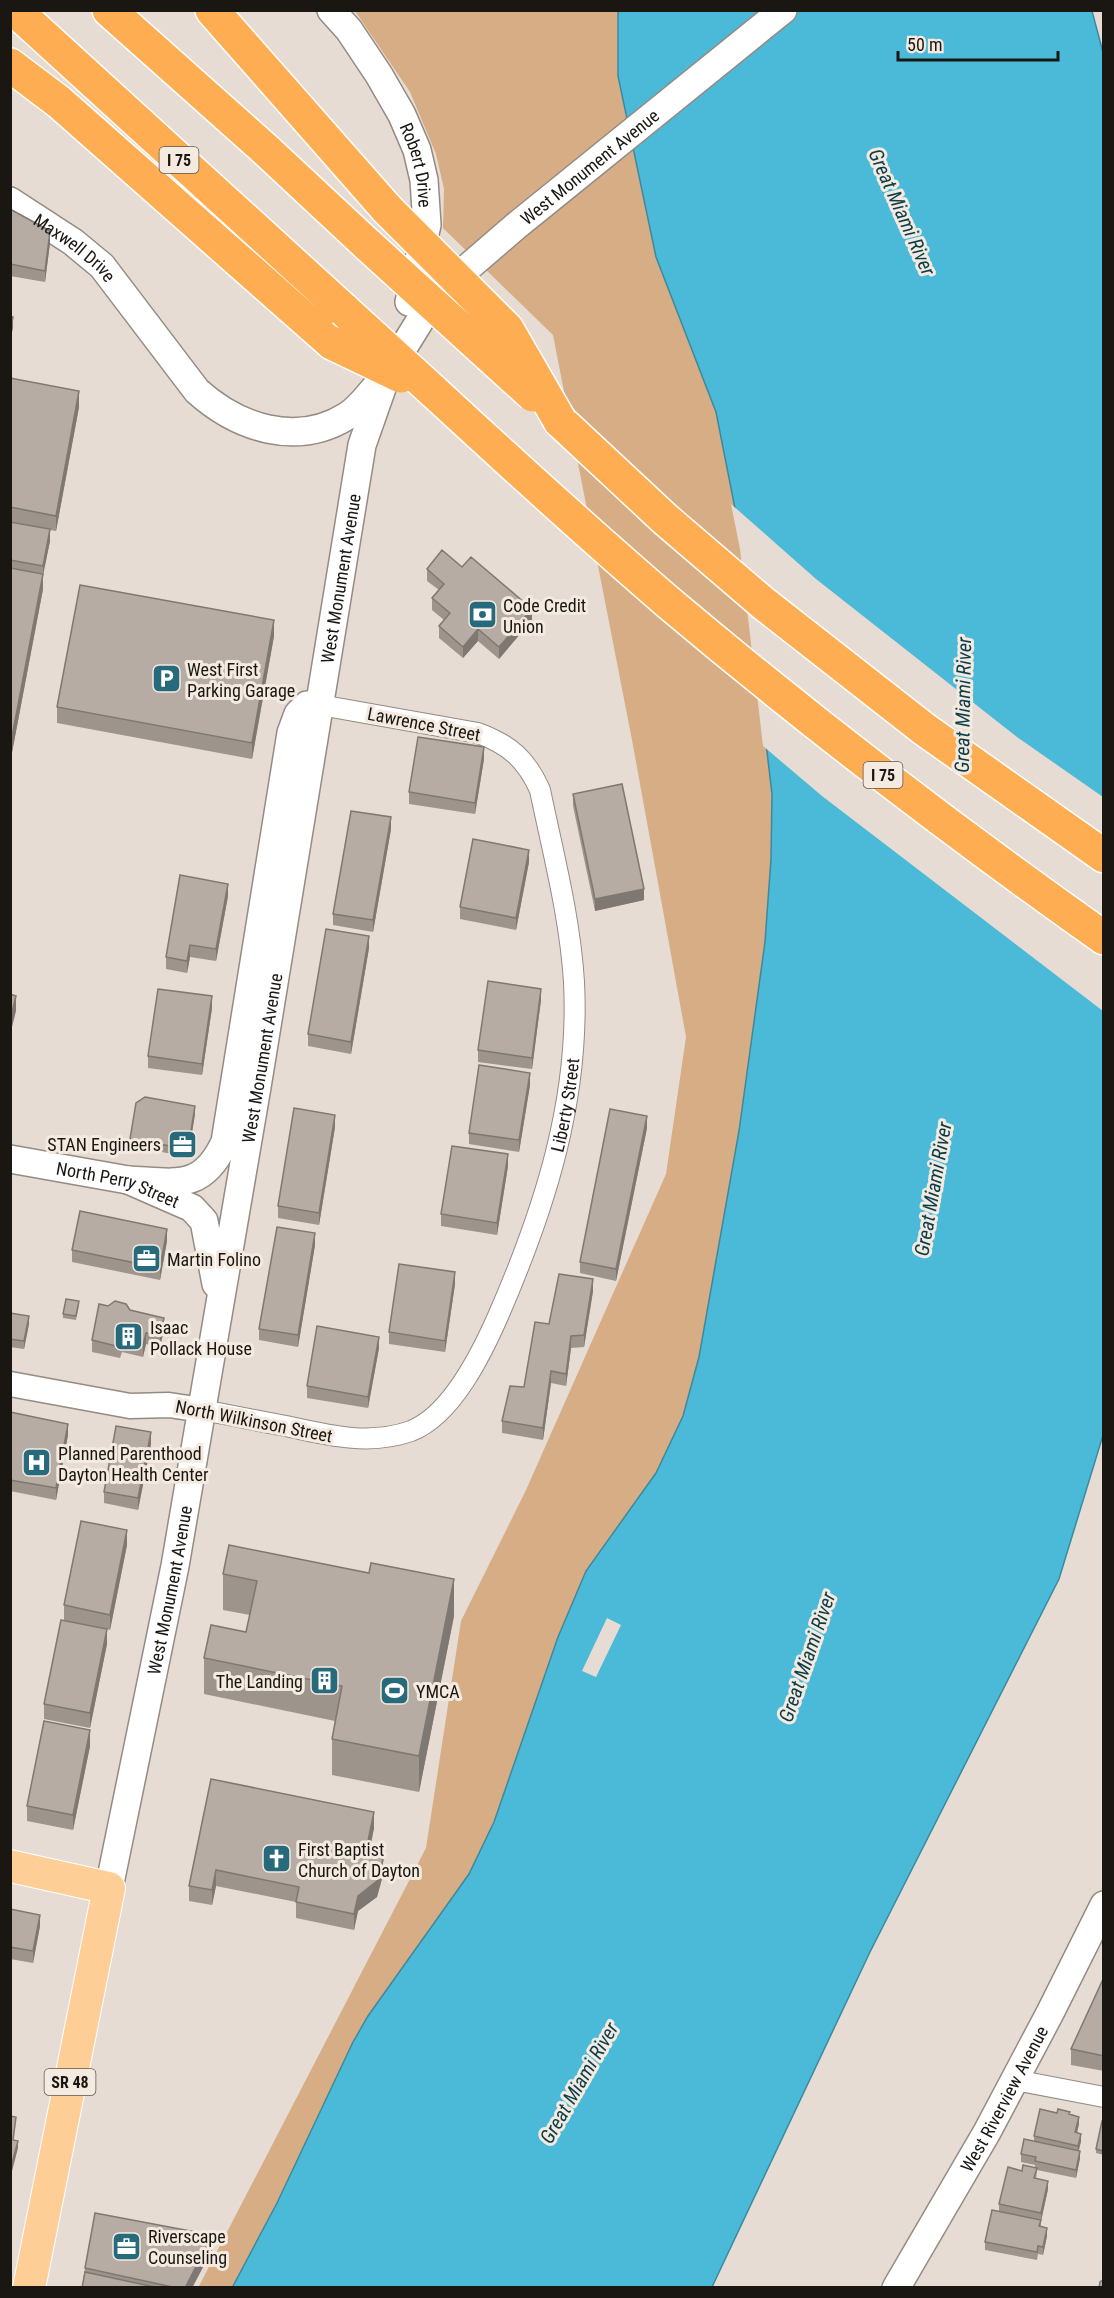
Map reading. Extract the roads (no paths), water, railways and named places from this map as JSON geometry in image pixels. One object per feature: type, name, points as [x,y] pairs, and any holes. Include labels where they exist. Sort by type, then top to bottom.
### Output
[{"type":"highway","name":"I 75","points":[[15,10],[545,494],[670,603],[831,735],[1104,938]]},
{"type":"highway","points":[[109,10],[266,150],[665,519],[763,603],[924,729],[1104,855]]},
{"type":"highway","points":[[212,10],[387,209],[507,329],[560,421]]},
{"type":"highway","points":[[10,65],[59,102],[332,343],[433,391]]},
{"type":"main road","name":"Robert Drive","points":[[331,10],[349,30],[402,115],[417,150],[424,180],[427,225],[413,287],[387,374]]},
{"type":"main road","name":"West Monument Avenue","points":[[32,2283],[175,1566],[362,445],[387,374],[426,310],[458,276],[516,226],[783,10]]},
{"type":"main road","name":"Maxwell Drive","points":[[10,201],[80,248],[102,266],[196,391],[231,417],[257,427],[277,430],[307,430],[327,425],[348,415],[387,374]]},
{"type":"main road","points":[[128,1180],[178,1182],[191,1180],[206,1172],[217,1159],[225,1142],[291,733],[298,714],[307,705],[320,705]]},
{"type":"main road","name":"North Perry Street","points":[[10,1159],[128,1180],[192,1208],[204,1221],[220,1306]]},
{"type":"main road","points":[[10,1866],[109,1888]]},
{"type":"main road","name":"West Riverview Avenue","points":[[896,2288],[987,2132],[1104,1905]]},
{"type":"street","name":"Lawrence Street","points":[[320,705],[478,733],[500,741],[521,759]]},
{"type":"street","name":"Liberty Street","points":[[424,1424],[443,1407],[468,1376],[483,1350],[519,1270],[543,1204],[562,1131],[570,1085],[574,980],[567,921],[540,790],[533,774],[521,759]]},
{"type":"street","name":"North Wilkinson Street","points":[[10,1384],[130,1406],[168,1405],[202,1410],[351,1439],[381,1438],[410,1431],[424,1424]]},
{"type":"street","points":[[1015,2080],[1104,2097]]},
{"type":"water","name":"Great Miami River","points":[[618,11],[1092,11],[1104,56],[1104,1432],[1059,1579],[870,1952],[712,2287],[232,2288],[277,2203],[353,2042],[368,2016],[469,1874],[494,1822],[558,1637],[586,1571],[656,1473],[683,1416],[699,1357],[739,1131],[765,942],[771,859],[772,794],[743,549],[716,412],[656,257],[618,76]]},
{"type":"place","name":"Code Credit Union","points":[[482,615]]},
{"type":"place","name":"West First Parking Garage","points":[[166,679]]},
{"type":"place","name":"STAN Engineers","points":[[182,1144]]},
{"type":"place","name":"Martin Folino","points":[[146,1259]]},
{"type":"place","name":"Isaac Pollack House","points":[[129,1337]]},
{"type":"place","name":"Planned Parenthood Dayton Health Center","points":[[37,1463]]},
{"type":"place","name":"The Landing","points":[[324,1681]]},
{"type":"place","name":"YMCA","points":[[395,1691]]},
{"type":"place","name":"First Baptist Church of Dayton","points":[[277,1859]]},
{"type":"place","name":"Riverscape Counseling","points":[[127,2246]]}]
